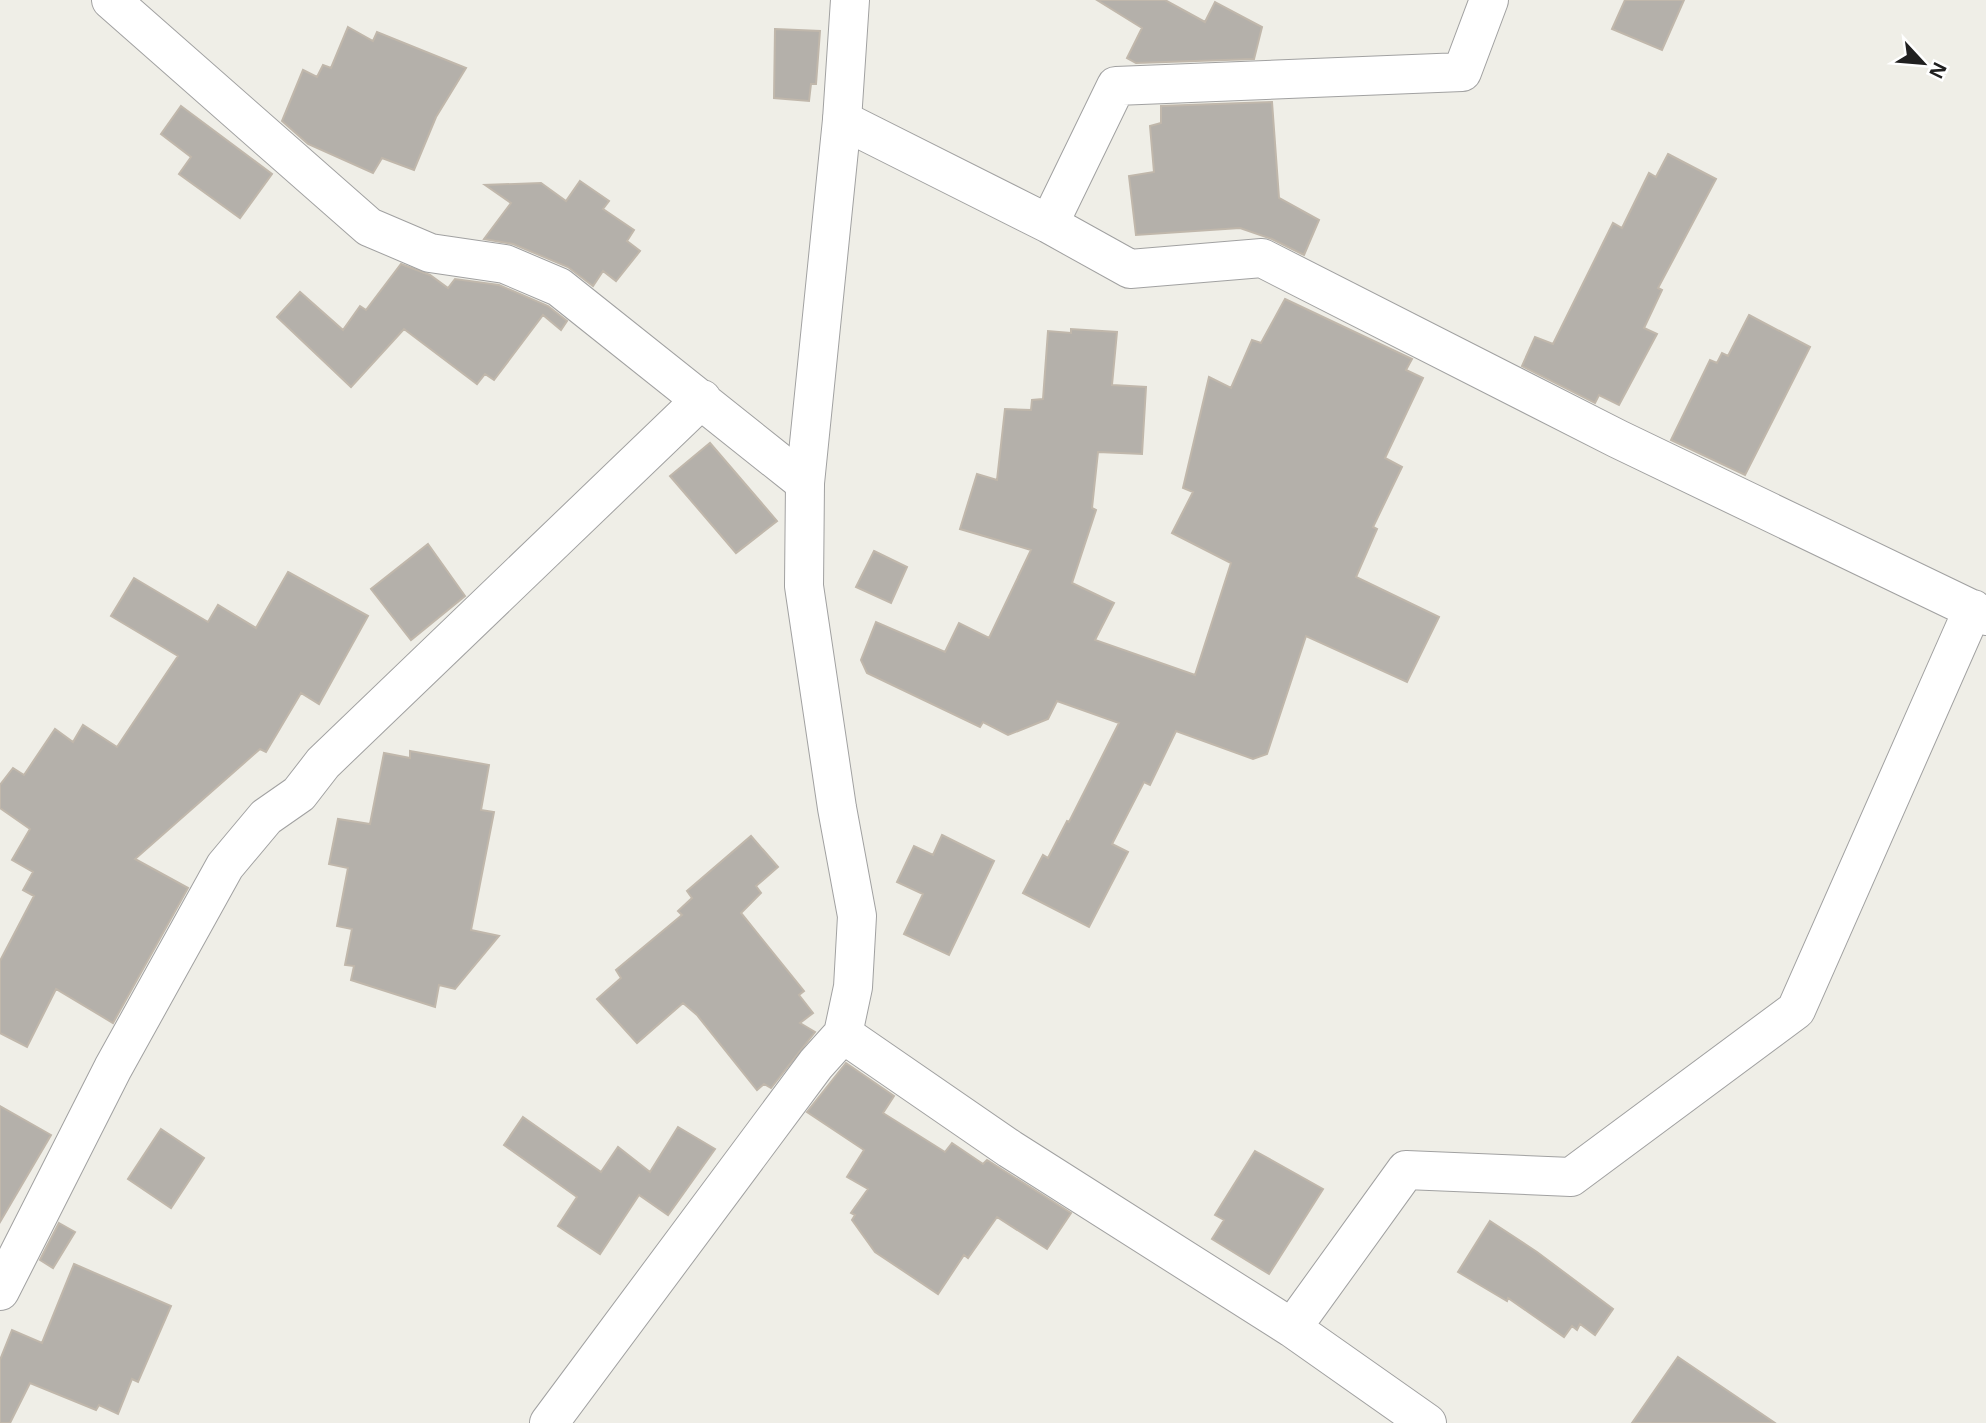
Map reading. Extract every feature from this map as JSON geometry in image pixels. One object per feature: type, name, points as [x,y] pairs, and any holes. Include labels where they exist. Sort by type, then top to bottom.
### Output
[{"type":"street","points":[[111,0],[369,227],[430,253],[505,264],[559,287],[805,483]]},
{"type":"street","points":[[548,1423],[816,1064],[843,1034],[853,987],[857,916],[837,808],[804,586],[805,483],[842,120],[850,0]]},
{"type":"street","points":[[1049,224],[1116,86],[1461,72],[1489,0]]},
{"type":"street","points":[[842,120],[1049,224],[1130,269],[1262,258],[1618,439],[1980,613],[1796,1010],[1571,1177],[1406,1170],[1292,1328]]},
{"type":"street","points":[[0,1290],[113,1068],[225,866],[266,817],[299,794],[323,763],[702,399]]},
{"type":"street","points":[[843,1034],[1010,1149],[1292,1328],[1424,1422]]},
{"type":"building","points":[[1097,0],[1165,0],[1205,22],[1215,2],[1262,27],[1254,59],[1136,63],[1127,58],[1142,28]]},
{"type":"building","points":[[1625,0],[1684,0],[1662,50],[1612,29]]},
{"type":"building","points":[[348,27],[373,41],[377,32],[466,68],[436,117],[414,170],[382,158],[373,173],[308,144],[282,121],[303,70],[317,77],[323,65],[331,68]]},
{"type":"building","points":[[775,29],[820,31],[816,84],[811,84],[809,101],[774,98]]},
{"type":"building","points":[[1272,102],[1279,198],[1319,220],[1304,255],[1272,239],[1240,228],[1136,235],[1129,176],[1154,172],[1150,126],[1161,123],[1161,106]]},
{"type":"building","points":[[181,106],[272,174],[240,218],[179,174],[191,157],[161,134]]},
{"type":"building","points":[[1668,154],[1716,179],[1658,288],[1662,290],[1644,328],[1657,334],[1619,405],[1599,395],[1595,403],[1522,366],[1535,337],[1553,344],[1613,223],[1622,228],[1649,173],[1656,177]]},
{"type":"building","points":[[580,181],[609,201],[603,209],[634,230],[627,241],[640,251],[616,281],[603,271],[593,286],[568,267],[513,244],[484,239],[511,203],[485,185],[541,183],[566,201]]},
{"type":"building","points":[[401,264],[430,275],[448,288],[455,279],[499,285],[548,306],[567,321],[561,330],[543,315],[494,380],[485,374],[477,384],[404,329],[351,387],[277,317],[300,292],[343,330],[360,306],[366,310]]},
{"type":"building","points":[[1285,299],[1412,359],[1406,370],[1423,378],[1385,458],[1402,467],[1373,527],[1377,529],[1356,577],[1439,617],[1407,682],[1306,636],[1267,754],[1253,759],[1176,731],[1150,785],[1144,782],[1112,844],[1128,852],[1089,927],[1023,893],[1043,855],[1048,858],[1067,821],[1069,822],[1119,723],[1057,701],[1048,719],[1008,735],[983,722],[980,727],[867,673],[861,660],[876,622],[945,652],[959,623],[989,638],[1031,550],[960,529],[977,474],[997,480],[1005,409],[1031,410],[1032,400],[1043,399],[1048,331],[1071,333],[1071,329],[1117,332],[1112,385],[1146,387],[1142,454],[1098,452],[1092,508],[1096,510],[1072,583],[1114,603],[1095,640],[1195,675],[1231,563],[1172,533],[1193,492],[1183,488],[1209,377],[1231,388],[1252,340],[1261,343]]},
{"type":"building","points":[[1749,315],[1810,347],[1745,475],[1671,440],[1710,360],[1717,363],[1722,353],[1728,356]]},
{"type":"building","points":[[710,443],[777,521],[736,553],[670,476]]},
{"type":"building","points":[[428,544],[465,596],[411,640],[371,589]]},
{"type":"building","points":[[874,551],[907,567],[891,603],[856,587]]},
{"type":"building","points":[[288,572],[368,616],[319,704],[301,693],[266,752],[260,749],[135,859],[188,888],[113,1023],[56,989],[27,1047],[0,1033],[0,961],[34,896],[23,890],[33,872],[12,860],[30,829],[0,808],[0,785],[13,768],[24,775],[55,729],[73,742],[83,725],[117,747],[178,656],[111,616],[134,578],[208,622],[218,605],[256,628]]},
{"type":"building","points":[[410,751],[489,765],[481,810],[494,812],[471,930],[499,936],[455,989],[439,985],[435,1007],[351,980],[354,966],[345,965],[352,929],[337,926],[348,868],[329,864],[338,819],[370,824],[384,753],[410,758]]},
{"type":"building","points":[[942,835],[994,861],[949,955],[904,934],[923,894],[897,882],[914,846],[933,855]]},
{"type":"building","points":[[751,836],[778,867],[756,886],[761,893],[741,913],[804,991],[799,995],[813,1013],[800,1023],[815,1032],[771,1088],[764,1084],[757,1090],[697,1015],[683,1003],[637,1043],[597,999],[621,978],[616,970],[682,915],[678,911],[692,898],[687,891]]},
{"type":"building","points":[[846,1063],[894,1096],[883,1113],[945,1152],[952,1143],[983,1164],[987,1160],[1071,1213],[1047,1249],[997,1217],[968,1258],[964,1255],[938,1294],[875,1252],[852,1220],[855,1215],[851,1213],[868,1189],[847,1177],[864,1150],[807,1112]]},
{"type":"building","points":[[0,1106],[51,1135],[0,1222]]},
{"type":"building","points":[[523,1117],[601,1172],[618,1147],[650,1172],[678,1127],[715,1149],[668,1215],[639,1195],[600,1254],[558,1226],[577,1197],[504,1145]]},
{"type":"building","points":[[161,1129],[204,1158],[171,1208],[128,1179]]},
{"type":"building","points":[[1255,1151],[1323,1189],[1269,1274],[1212,1239],[1224,1220],[1215,1215]]},
{"type":"building","points":[[1490,1221],[1537,1252],[1613,1309],[1595,1335],[1580,1324],[1577,1330],[1572,1326],[1564,1337],[1508,1298],[1507,1301],[1458,1272]]},
{"type":"building","points":[[59,1223],[75,1232],[53,1268],[40,1260]]},
{"type":"building","points":[[74,1264],[171,1306],[138,1382],[132,1379],[118,1414],[99,1405],[96,1410],[30,1383],[10,1423],[0,1423],[0,1360],[12,1330],[42,1343]]},
{"type":"building","points":[[1678,1357],[1775,1423],[1632,1423]]}]
